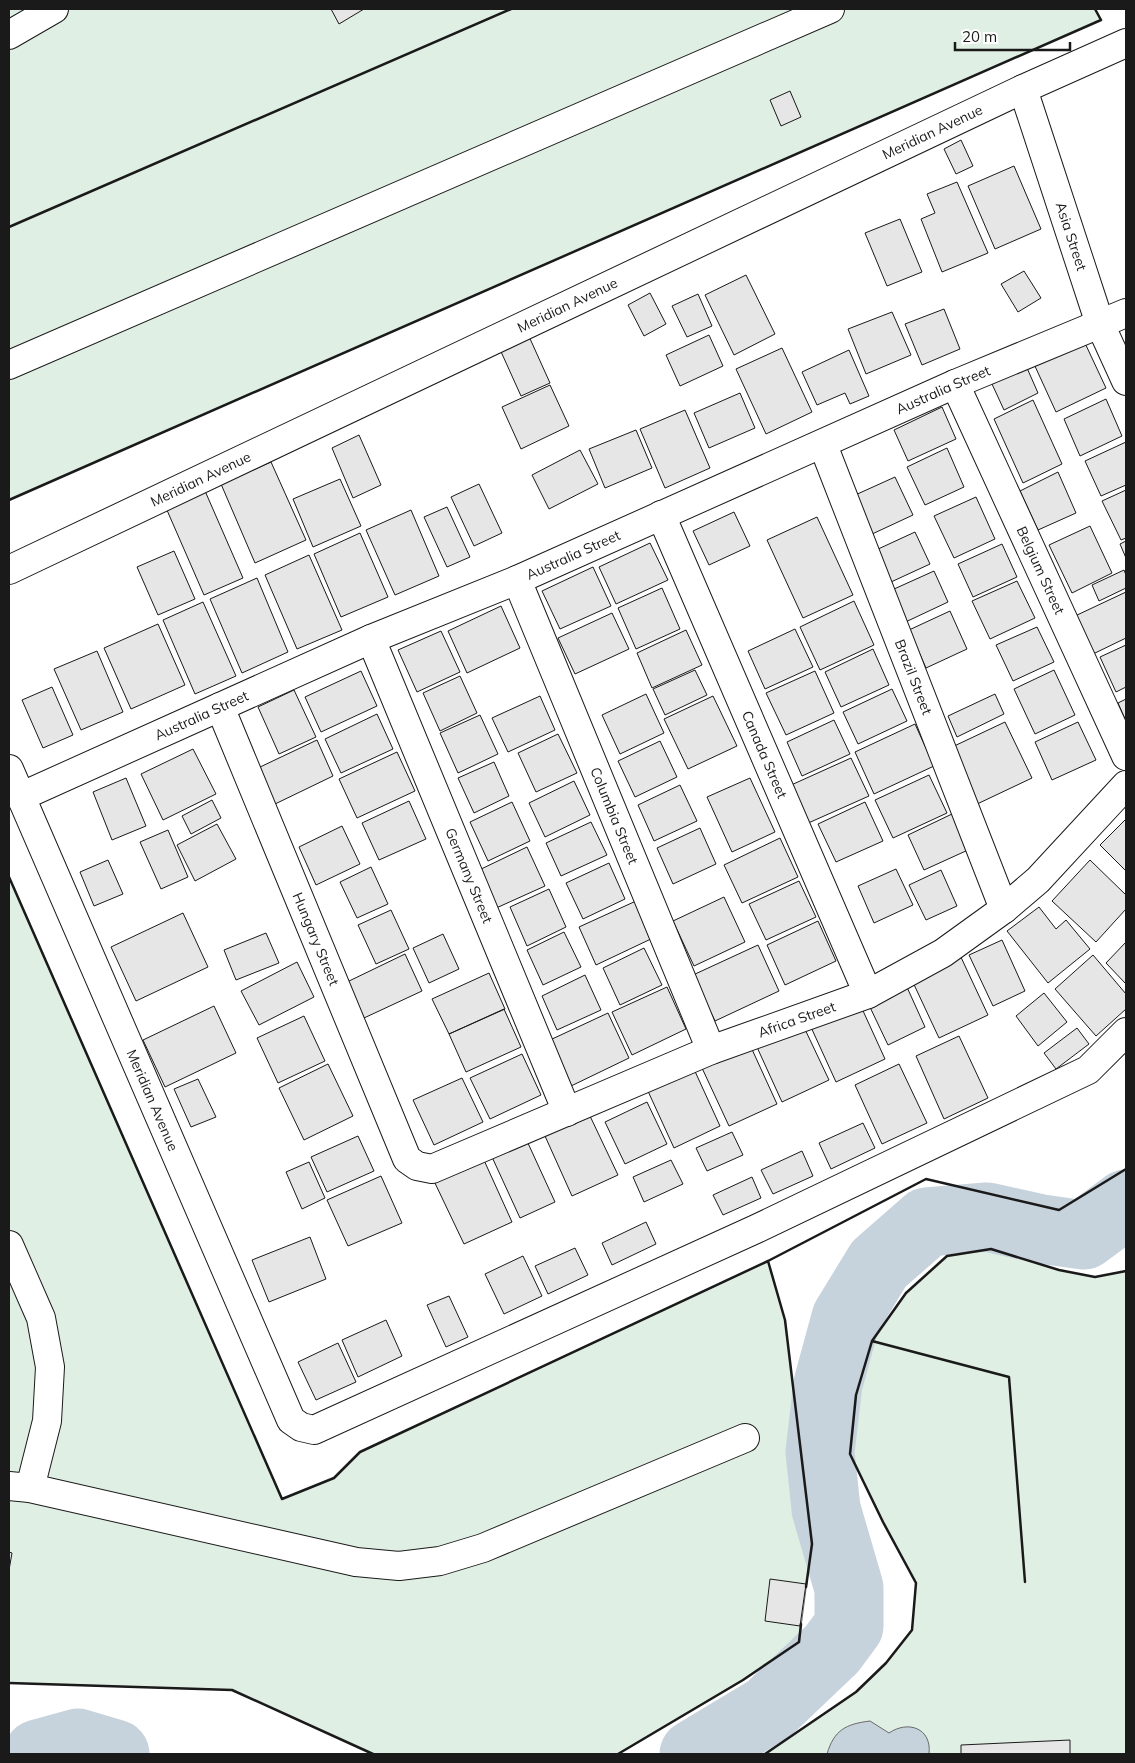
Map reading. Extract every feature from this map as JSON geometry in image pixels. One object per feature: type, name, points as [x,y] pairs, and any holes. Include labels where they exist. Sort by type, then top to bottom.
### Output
[{"type":"street","points":[[9,35],[54,9]]},
{"type":"street","points":[[9,365],[830,9]]},
{"type":"street","name":"Meridian Avenue","points":[[9,570],[1023,89],[1126,43]]},
{"type":"street","name":"Asia Street","points":[[1023,89],[1100,324],[1126,381]]},
{"type":"street","name":"Australia Street","points":[[20,798],[371,639],[516,580],[823,445],[955,384],[1126,313]]},
{"type":"street","name":"Belgium Street","points":[[955,384],[1126,756]]},
{"type":"street","name":"Brazil Street","points":[[823,445],[1004,909]]},
{"type":"street","name":"Canada Street","points":[[661,515],[868,994]]},
{"type":"street","name":"Columbia Street","points":[[516,580],[711,1050]]},
{"type":"street","name":"Germany Street","points":[[371,639],[567,1112]]},
{"type":"street","name":"Hungary Street","points":[[220,707],[407,1159],[417,1166]]},
{"type":"street","name":"Meridian Avenue","points":[[9,769],[291,1420],[300,1427],[314,1430],[756,1230],[1088,1070],[1126,1032]]},
{"type":"street","name":"Africa Street","points":[[417,1166],[432,1169],[711,1050],[868,994],[943,953],[1004,909],[1038,880],[1126,785]]},
{"type":"street","points":[[9,1245],[42,1318],[50,1367],[47,1421],[19,1487],[356,1562],[399,1566],[440,1560],[483,1548],[745,1438]]},
{"type":"green space","points":[[9,9],[1095,9],[1101,20],[9,500]]},
{"type":"green space","points":[[9,877],[282,1499],[334,1478],[360,1452],[768,1261],[785,1320],[812,1543],[799,1642],[743,1680],[618,1754],[373,1754],[232,1690],[9,1683]]},
{"type":"green space","points":[[991,1249],[1059,1270],[1095,1277],[1126,1271],[1126,1754],[765,1754],[856,1692],[886,1663],[912,1630],[916,1583],[883,1522],[850,1454],[856,1395],[872,1341],[906,1293],[947,1256]]},
{"type":"shaded area","points":[[870,1721],[889,1733],[904,1727],[917,1729],[927,1738],[929,1754],[827,1754],[833,1739],[842,1730],[854,1724]]},
{"type":"building","points":[[331,9],[364,9],[339,24]]},
{"type":"building","points":[[790,91],[801,117],[781,126],[770,100]]},
{"type":"building","points":[[961,140],[973,166],[956,174],[944,149]]},
{"type":"building","points":[[1014,166],[1041,229],[995,249],[968,186]]},
{"type":"building","points":[[957,182],[988,253],[942,272],[921,219],[935,213],[927,194]]},
{"type":"building","points":[[900,219],[922,272],[887,286],[865,233]]},
{"type":"building","points":[[1024,271],[1041,298],[1018,312],[1001,284]]},
{"type":"building","points":[[746,275],[775,334],[734,355],[705,295]]},
{"type":"building","points":[[650,293],[666,324],[644,336],[628,305]]},
{"type":"building","points":[[698,294],[712,326],[687,337],[672,306]]},
{"type":"building","points":[[944,309],[960,349],[922,365],[905,324]]},
{"type":"building","points":[[892,312],[911,355],[866,374],[848,329]]},
{"type":"building","points":[[527,332],[550,383],[521,396],[498,345]]},
{"type":"building","points":[[709,335],[723,366],[680,386],[666,355]]},
{"type":"building","points":[[1084,341],[1106,388],[1056,412],[1034,364]]},
{"type":"building","points":[[782,348],[812,412],[766,434],[736,369]]},
{"type":"building","points":[[849,350],[869,396],[850,404],[845,393],[817,405],[802,372]]},
{"type":"building","points":[[1027,368],[1038,393],[1004,410],[992,384]]},
{"type":"building","points":[[550,385],[569,426],[521,449],[502,407]]},
{"type":"building","points":[[740,393],[755,428],[709,448],[694,413]]},
{"type":"building","points":[[1106,399],[1122,436],[1080,456],[1064,419]]},
{"type":"building","points":[[1033,400],[1062,464],[1023,483],[994,419]]},
{"type":"building","points":[[942,407],[956,439],[908,461],[894,430]]},
{"type":"building","points":[[685,410],[710,468],[665,488],[640,429]]},
{"type":"building","points":[[636,430],[652,468],[605,488],[589,449]]},
{"type":"building","points":[[359,435],[381,485],[353,498],[332,448]]},
{"type":"building","points":[[1126,442],[1126,485],[1101,496],[1085,461]]},
{"type":"building","points":[[947,448],[964,487],[925,505],[907,467]]},
{"type":"building","points":[[580,450],[598,484],[549,509],[532,475]]},
{"type":"building","points":[[271,462],[306,540],[255,563],[221,484]]},
{"type":"building","points":[[1058,472],[1076,513],[1038,530],[1020,491]]},
{"type":"building","points":[[895,477],[913,515],[870,535],[853,496]]},
{"type":"building","points":[[340,479],[361,526],[313,547],[293,499]]},
{"type":"building","points":[[202,484],[243,578],[204,595],[163,501]]},
{"type":"building","points":[[479,484],[502,533],[474,546],[451,497]]},
{"type":"building","points":[[1126,490],[1126,538],[1121,540],[1102,501]]},
{"type":"building","points":[[976,497],[995,539],[954,558],[934,516]]},
{"type":"building","points":[[447,507],[470,557],[447,567],[424,517]]},
{"type":"building","points":[[411,510],[439,576],[395,595],[366,530]]},
{"type":"building","points":[[734,512],[750,546],[709,565],[693,531]]},
{"type":"building","points":[[817,517],[853,595],[803,618],[767,540]]},
{"type":"building","points":[[1090,526],[1112,573],[1072,593],[1049,545]]},
{"type":"building","points":[[915,532],[930,564],[891,582],[876,550]]},
{"type":"building","points":[[360,533],[388,597],[341,617],[314,554]]},
{"type":"building","points":[[1126,541],[1126,558],[1120,544]]},
{"type":"building","points":[[650,543],[668,580],[616,604],[599,567]]},
{"type":"building","points":[[1002,544],[1017,577],[973,597],[958,564]]},
{"type":"building","points":[[174,551],[195,599],[158,615],[137,567]]},
{"type":"building","points":[[309,555],[342,630],[297,649],[265,575]]},
{"type":"building","points":[[593,567],[611,606],[560,629],[542,591]]},
{"type":"building","points":[[1124,570],[1126,588],[1099,601],[1092,585]]},
{"type":"building","points":[[934,571],[948,602],[897,626],[883,594]]},
{"type":"building","points":[[257,578],[288,652],[242,673],[210,599]]},
{"type":"building","points":[[1017,581],[1035,618],[990,639],[972,601]]},
{"type":"building","points":[[662,588],[680,629],[636,649],[618,608]]},
{"type":"building","points":[[1126,592],[1126,638],[1093,654],[1075,616]]},
{"type":"building","points":[[854,601],[874,645],[820,670],[800,627]]},
{"type":"building","points":[[203,602],[236,676],[195,694],[163,620]]},
{"type":"building","points":[[501,606],[520,648],[467,673],[448,631]]},
{"type":"building","points":[[950,611],[967,649],[926,668],[909,630]]},
{"type":"building","points":[[612,613],[629,649],[575,674],[558,638]]},
{"type":"building","points":[[158,624],[185,685],[131,709],[104,648]]},
{"type":"building","points":[[1037,627],[1054,662],[1013,681],[996,645]]},
{"type":"building","points":[[795,629],[813,667],[765,689],[748,651]]},
{"type":"building","points":[[686,630],[702,665],[652,688],[637,653]]},
{"type":"building","points":[[441,631],[460,672],[417,692],[398,650]]},
{"type":"building","points":[[1126,645],[1126,687],[1116,692],[1100,657]]},
{"type":"building","points":[[873,649],[889,685],[841,707],[825,672]]},
{"type":"building","points":[[97,651],[123,712],[81,730],[54,669]]},
{"type":"building","points":[[695,670],[707,695],[665,715],[653,689]]},
{"type":"building","points":[[1054,670],[1075,715],[1035,734],[1014,689]]},
{"type":"building","points":[[361,671],[377,706],[321,732],[305,697]]},
{"type":"building","points":[[815,671],[834,713],[786,735],[766,693]]},
{"type":"building","points":[[460,676],[477,713],[440,731],[423,693]]},
{"type":"building","points":[[52,687],[73,735],[43,748],[22,700]]},
{"type":"building","points":[[892,689],[907,721],[858,744],[843,712]]},
{"type":"building","points":[[294,690],[316,737],[279,754],[258,707]]},
{"type":"building","points":[[646,694],[664,733],[620,754],[602,715]]},
{"type":"building","points":[[995,694],[1004,714],[957,737],[948,716]]},
{"type":"building","points":[[540,696],[555,730],[508,752],[492,718]]},
{"type":"building","points":[[713,696],[737,746],[688,769],[664,719]]},
{"type":"building","points":[[1126,699],[1126,721],[1118,703]]},
{"type":"building","points":[[377,714],[393,749],[341,773],[325,739]]},
{"type":"building","points":[[480,715],[498,754],[458,773],[440,733]]},
{"type":"building","points":[[834,720],[850,754],[802,776],[787,742]]},
{"type":"building","points":[[1005,722],[1032,778],[975,805],[950,748]]},
{"type":"building","points":[[1078,722],[1096,760],[1052,780],[1035,742]]},
{"type":"building","points":[[915,724],[934,766],[874,794],[855,752]]},
{"type":"building","points":[[558,734],[577,773],[536,792],[518,753]]},
{"type":"building","points":[[317,740],[333,776],[275,804],[258,768]]},
{"type":"building","points":[[660,741],[677,777],[635,797],[618,761]]},
{"type":"building","points":[[193,749],[216,794],[163,820],[141,774]]},
{"type":"building","points":[[397,752],[415,791],[357,818],[339,779]]},
{"type":"building","points":[[851,758],[869,796],[806,824],[789,786]]},
{"type":"building","points":[[494,762],[509,796],[474,813],[458,778]]},
{"type":"building","points":[[929,775],[947,813],[893,838],[875,800]]},
{"type":"building","points":[[126,778],[146,826],[112,840],[93,792]]},
{"type":"building","points":[[750,778],[775,832],[732,852],[707,797]]},
{"type":"building","points":[[574,781],[590,815],[545,837],[529,803]]},
{"type":"building","points":[[680,785],[697,821],[654,841],[638,805]]},
{"type":"building","points":[[212,800],[221,818],[191,834],[182,816]]},
{"type":"building","points":[[409,801],[426,839],[379,860],[362,823]]},
{"type":"building","points":[[512,802],[530,841],[488,861],[470,822]]},
{"type":"building","points":[[865,802],[883,841],[836,862],[818,824]]},
{"type":"building","points":[[952,814],[968,850],[924,870],[908,835]]},
{"type":"building","points":[[1126,819],[1126,871],[1100,845]]},
{"type":"building","points":[[591,822],[607,855],[561,876],[546,843]]},
{"type":"building","points":[[217,824],[236,859],[195,881],[177,845]]},
{"type":"building","points":[[342,826],[360,864],[316,885],[299,847]]},
{"type":"building","points":[[700,828],[716,864],[673,884],[657,848]]},
{"type":"building","points":[[168,830],[188,877],[161,889],[140,842]]},
{"type":"building","points":[[780,838],[798,877],[742,903],[724,865]]},
{"type":"building","points":[[527,847],[545,886],[494,909],[477,871]]},
{"type":"building","points":[[108,860],[123,894],[94,906],[80,872]]},
{"type":"building","points":[[1090,860],[1126,895],[1126,909],[1096,942],[1052,901]]},
{"type":"building","points":[[609,863],[625,899],[583,919],[566,883]]},
{"type":"building","points":[[371,867],[388,904],[357,918],[340,882]]},
{"type":"building","points":[[896,869],[913,905],[874,923],[858,886]]},
{"type":"building","points":[[941,870],[957,906],[926,920],[909,885]]},
{"type":"building","points":[[799,881],[816,917],[766,940],[749,904]]},
{"type":"building","points":[[549,889],[566,927],[527,946],[510,907]]},
{"type":"building","points":[[724,897],[745,942],[694,966],[673,921]]},
{"type":"building","points":[[636,901],[653,938],[596,965],[579,927]]},
{"type":"building","points":[[1039,907],[1056,929],[1066,920],[1090,949],[1048,983],[1007,931]]},
{"type":"building","points":[[391,910],[409,949],[376,964],[358,925]]},
{"type":"building","points":[[183,913],[208,967],[136,1001],[111,947]]},
{"type":"building","points":[[818,921],[836,961],[785,985],[767,945]]},
{"type":"building","points":[[564,932],[581,967],[543,985],[527,950]]},
{"type":"building","points":[[266,933],[279,963],[236,980],[224,950]]},
{"type":"building","points":[[443,934],[459,969],[429,983],[413,948]]},
{"type":"building","points":[[1002,940],[1025,991],[993,1006],[969,955]]},
{"type":"building","points":[[1126,942],[1126,984],[1106,963]]},
{"type":"building","points":[[758,945],[779,991],[715,1021],[693,975]]},
{"type":"building","points":[[644,948],[662,985],[620,1005],[603,968]]},
{"type":"building","points":[[959,953],[988,1015],[939,1038],[910,976]]},
{"type":"building","points":[[405,954],[422,991],[364,1018],[347,982]]},
{"type":"building","points":[[1093,955],[1126,994],[1126,1009],[1096,1036],[1055,989]]},
{"type":"building","points":[[297,962],[314,997],[259,1025],[241,991]]},
{"type":"building","points":[[489,973],[505,1009],[449,1034],[432,999]]},
{"type":"building","points":[[585,975],[601,1010],[557,1030],[542,996]]},
{"type":"building","points":[[906,985],[925,1027],[888,1045],[868,1003]]},
{"type":"building","points":[[667,987],[686,1029],[632,1055],[612,1012]]},
{"type":"building","points":[[1044,993],[1067,1022],[1038,1046],[1016,1016]]},
{"type":"building","points":[[859,1002],[885,1059],[836,1082],[810,1025]]},
{"type":"building","points":[[214,1006],[236,1053],[165,1087],[143,1040]]},
{"type":"building","points":[[504,1009],[521,1047],[466,1072],[449,1034]]},
{"type":"building","points":[[608,1013],[629,1058],[571,1086],[550,1040]]},
{"type":"building","points":[[304,1016],[325,1061],[278,1083],[257,1038]]},
{"type":"building","points":[[802,1023],[829,1080],[782,1102],[756,1045]]},
{"type":"building","points":[[1077,1028],[1089,1044],[1056,1069],[1044,1053]]},
{"type":"building","points":[[959,1036],[988,1098],[944,1119],[916,1056]]},
{"type":"building","points":[[750,1045],[777,1104],[729,1126],[702,1068]]},
{"type":"building","points":[[522,1054],[541,1095],[490,1119],[470,1078]]},
{"type":"building","points":[[328,1064],[353,1116],[304,1140],[279,1088]]},
{"type":"building","points":[[899,1064],[927,1123],[882,1144],[855,1085]]},
{"type":"building","points":[[693,1067],[720,1126],[674,1148],[647,1089]]},
{"type":"building","points":[[462,1078],[483,1122],[434,1145],[413,1100]]},
{"type":"building","points":[[198,1079],[216,1117],[191,1127],[174,1089]]},
{"type":"building","points":[[647,1102],[667,1144],[625,1164],[605,1122]]},
{"type":"building","points":[[590,1116],[618,1175],[572,1196],[545,1136]]},
{"type":"building","points":[[863,1123],[875,1148],[831,1169],[819,1143]]},
{"type":"building","points":[[732,1132],[743,1155],[707,1171],[696,1148]]},
{"type":"building","points":[[358,1136],[374,1171],[327,1192],[311,1157]]},
{"type":"building","points":[[527,1141],[555,1202],[520,1218],[492,1157]]},
{"type":"building","points":[[802,1151],[813,1176],[773,1194],[761,1170]]},
{"type":"building","points":[[483,1158],[512,1222],[464,1244],[434,1181]]},
{"type":"building","points":[[671,1160],[683,1184],[644,1202],[633,1177]]},
{"type":"building","points":[[309,1162],[325,1198],[302,1209],[286,1172]]},
{"type":"building","points":[[381,1176],[402,1223],[348,1246],[327,1200]]},
{"type":"building","points":[[752,1177],[761,1198],[723,1215],[713,1195]]},
{"type":"building","points":[[646,1222],[656,1244],[612,1265],[602,1243]]},
{"type":"building","points":[[310,1237],[326,1279],[269,1302],[252,1260]]},
{"type":"building","points":[[575,1248],[588,1275],[548,1294],[535,1266]]},
{"type":"building","points":[[523,1256],[542,1296],[504,1314],[485,1274]]},
{"type":"building","points":[[449,1296],[468,1337],[446,1347],[427,1305]]},
{"type":"building","points":[[386,1320],[402,1356],[358,1377],[342,1340]]},
{"type":"building","points":[[338,1343],[356,1382],[316,1400],[298,1362]]},
{"type":"building","points":[[9,1552],[12,1553],[9,1570]]},
{"type":"building","points":[[770,1579],[806,1584],[800,1626],[765,1621]]},
{"type":"building","points":[[1070,1740],[1070,1754],[961,1754],[961,1745]]},
{"type":"waterway","points":[[694,1754],[769,1709],[832,1649],[849,1626],[849,1588],[826,1509],[820,1452],[828,1384],[846,1318],[879,1264],[927,1222],[987,1217],[1041,1229],[1084,1235],[1126,1204]]},
{"type":"waterway","points":[[38,1754],[78,1743],[115,1754]]},
{"type":"wall","points":[[9,227],[511,9]]},
{"type":"wall","points":[[9,500],[1101,20],[1095,9]]},
{"type":"wall","points":[[9,877],[282,1499],[334,1478],[360,1452],[768,1261],[926,1179],[1059,1210],[1126,1169]]},
{"type":"wall","points":[[765,1754],[856,1692],[886,1663],[912,1630],[916,1583],[883,1522],[850,1454],[856,1395],[872,1341],[906,1293],[947,1256],[991,1249],[1059,1270],[1095,1277],[1126,1271]]},
{"type":"wall","points":[[768,1261],[785,1320],[812,1544],[806,1587]]},
{"type":"wall","points":[[872,1341],[1009,1377],[1025,1582]]},
{"type":"wall","points":[[618,1754],[743,1680],[799,1642],[801,1624]]},
{"type":"wall","points":[[9,1683],[232,1690],[373,1754]]}]
